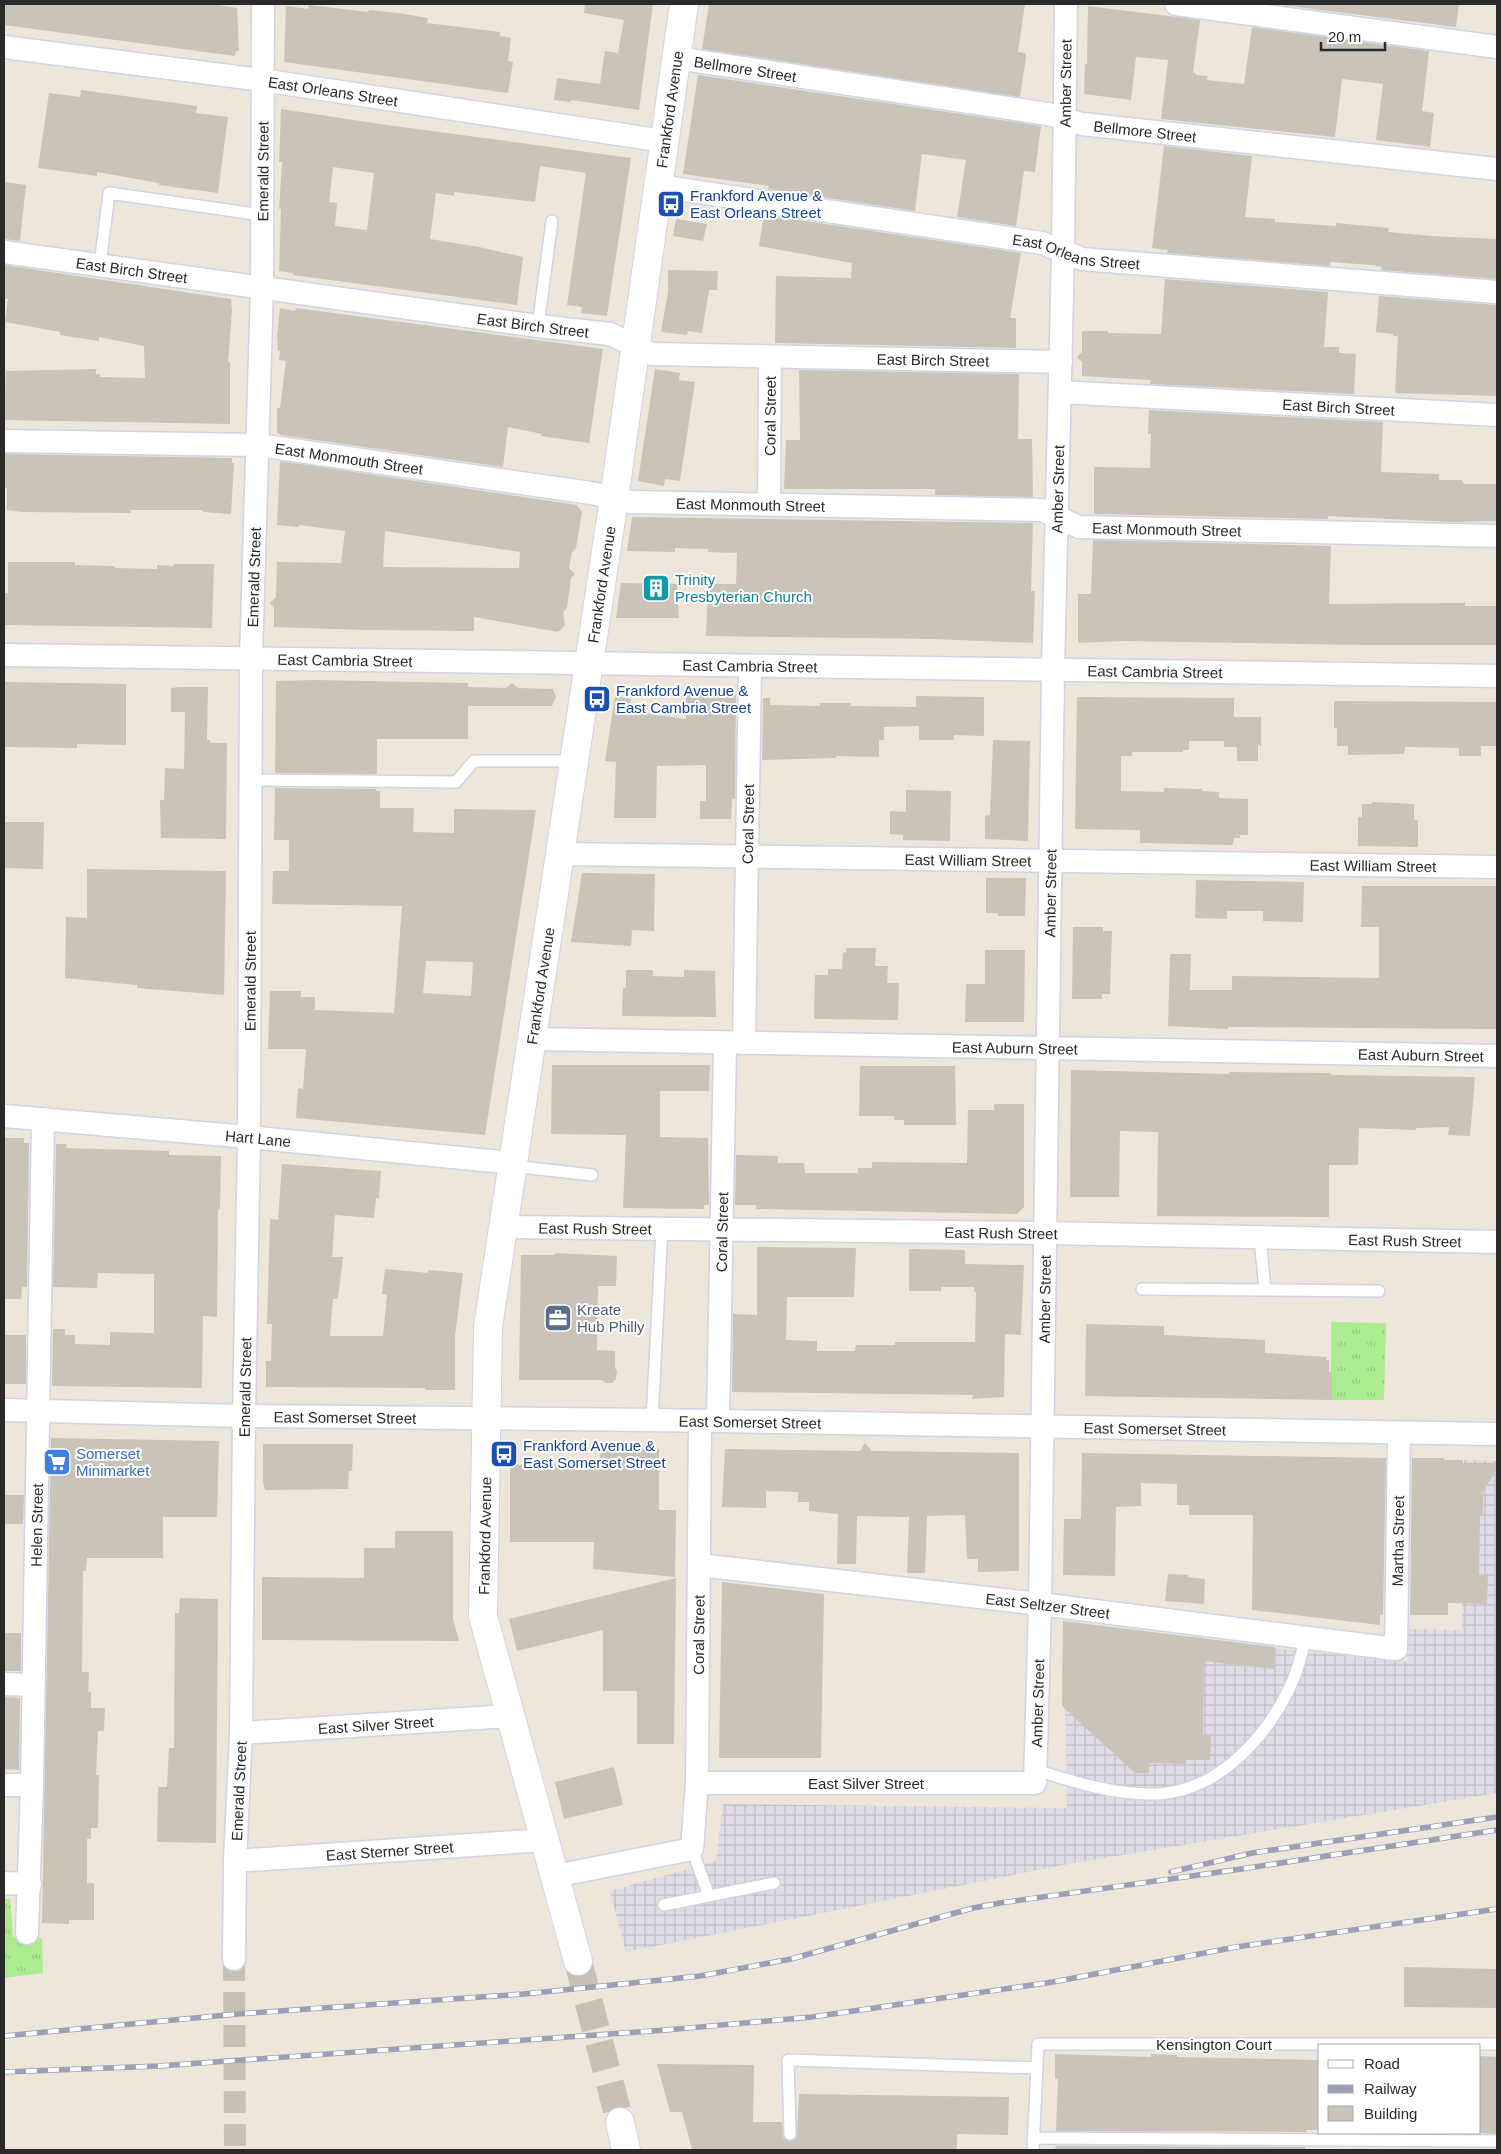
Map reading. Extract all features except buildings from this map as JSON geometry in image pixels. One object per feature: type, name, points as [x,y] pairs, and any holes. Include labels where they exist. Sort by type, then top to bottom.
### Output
[{"type":"main road","name":"Frankford Avenue","points":[[578,1961],[483,1616],[488,1327],[511,1164],[533,1039],[559,854],[614,499],[684,4]]},
{"type":"main road","points":[[620,2122],[626,2150]]},
{"type":"street","name":"Emerald Street","points":[[234,1959],[235,1861],[241,1733],[249,1137],[251,659],[262,287],[263,4]]},
{"type":"street","name":"Amber Street","points":[[1036,1777],[1046,1233],[1053,670],[1061,362],[1066,4]]},
{"type":"street","points":[[1176,4],[1497,47]]},
{"type":"street","name":"East Orleans Street","points":[[4,47],[262,80],[664,140]]},
{"type":"street","name":"Bellmore Street","points":[[676,58],[1048,114],[1082,124],[1497,170]]},
{"type":"street","name":"East Orleans Street","points":[[658,186],[1042,243],[1082,259],[1497,292]]},
{"type":"street","name":"East Birch Street","points":[[4,252],[538,326],[610,334],[652,354],[770,358],[1061,362]]},
{"type":"street","name":"Coral Street","points":[[769,504],[770,358]]},
{"type":"street","name":"East Birch Street","points":[[1060,392],[1497,415]]},
{"type":"street","name":"East Monmouth Street","points":[[4,441],[258,445],[591,493],[631,502],[1042,510],[1079,527],[1497,536]]},
{"type":"street","name":"East Cambria Street","points":[[4,655],[1497,676]]},
{"type":"street","name":"Coral Street","points":[[692,1849],[697,1783],[699,1565],[747,856],[750,666]]},
{"type":"street","name":"East William Street","points":[[559,854],[1497,867]]},
{"type":"street","name":"East Auburn Street","points":[[533,1039],[1497,1056]]},
{"type":"street","name":"Hart Lane","points":[[4,1116],[249,1137],[511,1164]]},
{"type":"street","name":"Helen Street","points":[[27,1933],[32,1785],[32,1685],[43,1119]]},
{"type":"street","name":"East Rush Street","points":[[503,1227],[1046,1233],[1497,1242]]},
{"type":"street","name":"East Somerset Street","points":[[4,1410],[244,1416],[652,1420],[1497,1434]]},
{"type":"street","name":"Martha Street","points":[[1396,1649],[1399,1433]]},
{"type":"street","name":"East Seltzer Street","points":[[699,1565],[1040,1604],[1396,1649]]},
{"type":"street","points":[[4,1684],[32,1685]]},
{"type":"street","name":"East Silver Street","points":[[241,1733],[509,1716]]},
{"type":"street","name":"East Silver Street","points":[[697,1783],[1036,1777]]},
{"type":"street","points":[[4,1785],[32,1785]]},
{"type":"street","name":"East Sterner Street","points":[[235,1861],[545,1840]]},
{"type":"street","points":[[555,1876],[692,1849]]},
{"type":"street","points":[[4,1884],[30,1884]]},
{"type":"lane","points":[[100,265],[109,193],[262,215]]},
{"type":"lane","points":[[538,326],[552,221]]},
{"type":"lane","points":[[251,780],[456,782],[474,761],[574,762]]},
{"type":"lane","points":[[511,1164],[592,1175]]},
{"type":"lane","points":[[652,1420],[662,1229]]},
{"type":"lane","points":[[1260,1238],[1266,1290]]},
{"type":"lane","points":[[1142,1289],[1379,1291]]},
{"type":"lane","points":[[1036,1777],[1084,1784],[1120,1792],[1156,1794],[1194,1787],[1224,1771],[1251,1745],[1275,1713],[1294,1677],[1306,1638]]},
{"type":"lane","points":[[692,1849],[709,1896]]},
{"type":"lane","points":[[664,1905],[774,1882]]},
{"type":"lane","name":"Kensington Court","points":[[1033,2150],[1038,2044],[1497,2044]]},
{"type":"lane","points":[[790,2134],[788,2060],[1036,2068]]},
{"type":"lane","points":[[1033,2138],[1497,2141]]},
{"type":"shaded area","points":[[1464,1460],[1497,1461],[1497,1793],[1068,1864],[626,1952],[610,1891],[716,1861],[723,1804],[1067,1808],[1064,1626],[1407,1662],[1408,1629],[1462,1630]]},
{"type":"green space","points":[[1331,1322],[1386,1323],[1384,1400],[1331,1400]]},
{"type":"green space","points":[[4,1899],[10,1899],[13,1937],[42,1938],[43,1973],[4,1978]]},
{"type":"tunnel","points":[[234,1959],[235,2150]]},
{"type":"tunnel","points":[[578,1961],[620,2122]]},
{"type":"railway","points":[[1171,1872],[1252,1853],[1497,1817]]},
{"type":"railway","points":[[4,2036],[237,2014],[524,1994],[700,1976],[791,1959],[973,1908],[1000,1903],[1497,1830]]},
{"type":"railway","points":[[4,2072],[159,2066],[666,2030],[812,2017],[1053,1982],[1236,1947],[1497,1909]]},
{"type":"place","name":"Frankford Avenue & East Orleans Street","points":[[671,204]]},
{"type":"place","name":"Trinity Presbyterian Church","points":[[656,588]]},
{"type":"place","name":"Frankford Avenue & East Cambria Street","points":[[597,699]]},
{"type":"place","name":"Kreate Hub Philly","points":[[558,1318]]},
{"type":"place","name":"Frankford Avenue & East Somerset Street","points":[[504,1454]]},
{"type":"place","name":"Somerset Minimarket","points":[[57,1462]]}]
